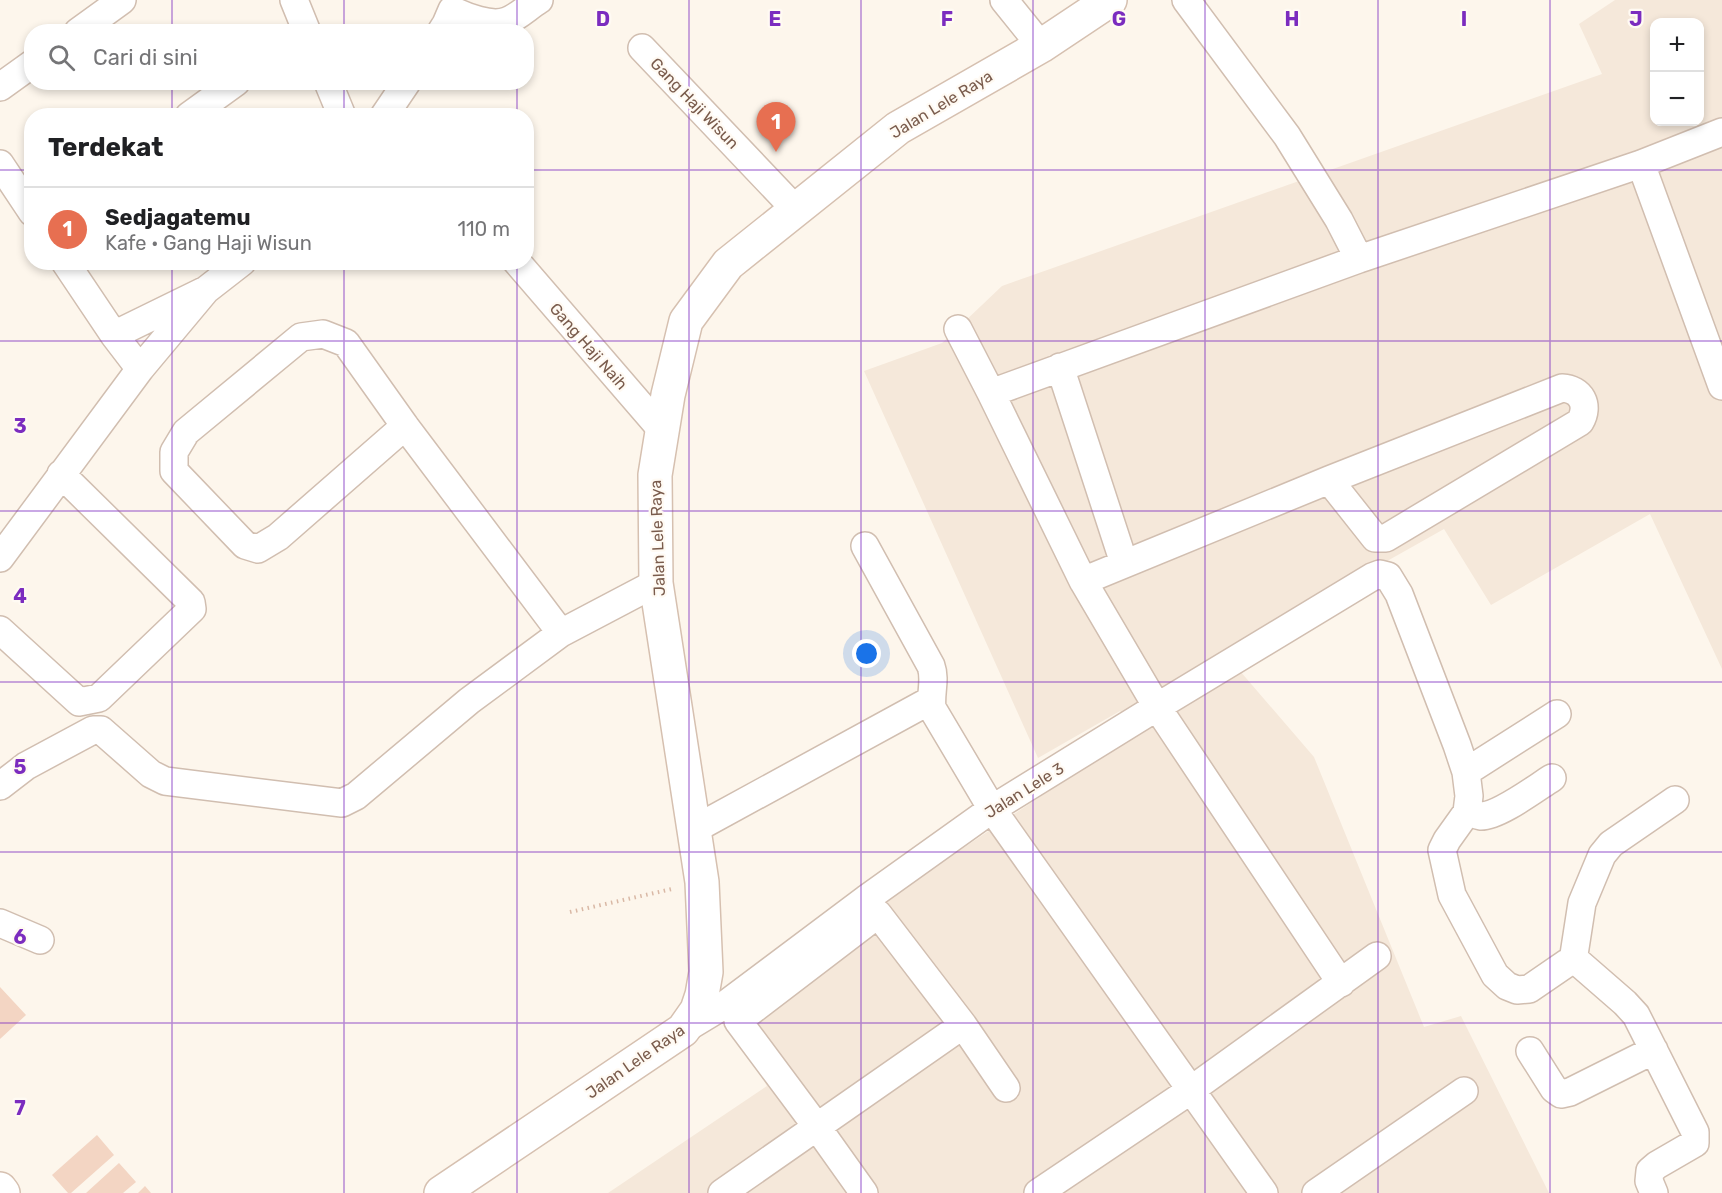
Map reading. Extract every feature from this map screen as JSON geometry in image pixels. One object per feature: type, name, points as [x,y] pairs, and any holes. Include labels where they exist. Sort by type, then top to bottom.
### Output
[{"type":"street","points":[[89,24],[122,0]]},
{"type":"street","points":[[294,0],[304,24]]},
{"type":"street","points":[[447,14],[482,22],[506,22],[539,0]]},
{"type":"street","points":[[1004,0],[1041,46]]},
{"type":"street","name":"Jalan Lele Raya","points":[[441,1193],[683,1030],[697,1010],[702,995],[706,972],[702,882],[657,583],[655,475],[661,429],[686,321],[728,264],[898,128],[1041,46],[1110,0]]},
{"type":"street","points":[[1186,0],[1287,136],[1339,220],[1359,259]]},
{"type":"street","name":"Gang Haji Wisun","points":[[642,48],[796,210]]},
{"type":"street","points":[[0,87],[24,70]]},
{"type":"street","points":[[200,108],[225,90]]},
{"type":"street","points":[[331,90],[339,108]]},
{"type":"street","points":[[389,108],[401,90]]},
{"type":"street","points":[[991,393],[1359,259],[1641,164],[1722,132]]},
{"type":"street","points":[[0,164],[24,200]]},
{"type":"street","points":[[1641,164],[1722,386]]},
{"type":"street","points":[[70,270],[140,369]]},
{"type":"street","points":[[114,335],[206,290],[232,270]]},
{"type":"street","name":"Gang Haji Naih","points":[[524,270],[661,429]]},
{"type":"street","points":[[0,558],[140,369],[206,290]]},
{"type":"street","points":[[958,329],[1083,581],[1157,707],[1341,983]]},
{"type":"street","points":[[405,426],[278,537],[258,549],[245,545],[174,471],[174,452],[186,432],[301,337],[323,334],[346,343],[405,426],[561,633]]},
{"type":"street","points":[[1060,367],[1124,563]]},
{"type":"street","points":[[1083,581],[1329,480],[1562,388],[1570,388],[1582,398],[1585,414],[1580,422],[1386,538],[1375,538],[1329,480]]},
{"type":"street","points":[[0,630],[79,702],[99,698],[192,609],[190,602],[61,474]]},
{"type":"street","points":[[865,546],[931,666],[934,680],[932,708],[992,809],[1264,1193]]},
{"type":"street","name":"Jalan Lele 3","points":[[683,1030],[726,1004],[866,899],[992,809],[1380,574],[1388,576],[1399,594],[1466,772]]},
{"type":"street","points":[[0,786],[27,766],[93,730],[101,730],[151,774],[165,781],[342,803],[356,796],[469,701],[561,633],[657,583]]},
{"type":"street","points":[[693,830],[931,700]]},
{"type":"street","points":[[1557,714],[1466,772],[1469,796],[1467,812],[1447,840],[1442,850],[1443,859],[1452,895],[1495,975],[1507,986],[1517,990],[1529,988],[1573,961],[1579,963],[1636,1015],[1695,1132],[1696,1139],[1695,1143],[1650,1171],[1649,1181],[1654,1193]]},
{"type":"street","points":[[1467,812],[1482,816],[1493,812],[1508,806],[1552,778]]},
{"type":"street","points":[[1573,961],[1582,903],[1602,855],[1611,844],[1675,801]]},
{"type":"street","points":[[864,1193],[738,1021],[878,914],[963,1024],[1006,1089]]},
{"type":"street","points":[[0,923],[40,940]]},
{"type":"street","points":[[1038,1193],[1191,1090],[1377,956]]},
{"type":"street","points":[[722,1193],[963,1024]]},
{"type":"street","points":[[1530,1051],[1554,1089],[1561,1094],[1570,1092],[1654,1050]]},
{"type":"street","points":[[1316,1193],[1464,1091]]},
{"type":"street","points":[[0,1189],[3,1193]]},
{"type":"path","points":[[570,912],[702,882]]},
{"type":"shaded area","points":[[1615,0],[1722,0],[1722,669],[1650,514],[1491,605],[1444,529],[1165,686],[1178,708],[1240,671],[1314,757],[1424,1027],[1461,1016],[1549,1193],[608,1193],[767,1086],[725,1017],[888,898],[1133,735],[1120,711],[1038,758],[864,371],[942,343],[1002,286],[1602,74],[1579,24]]},
{"type":"building","points":[[0,987],[26,1015],[0,1039]]},
{"type":"building","points":[[97,1135],[114,1155],[71,1193],[68,1193],[52,1175]]},
{"type":"building","points":[[119,1163],[136,1182],[123,1193],[86,1193]]},
{"type":"building","points":[[145,1186],[151,1193],[138,1193]]},
{"type":"place","name":"Sedjagatemu","points":[[776,152]]}]
